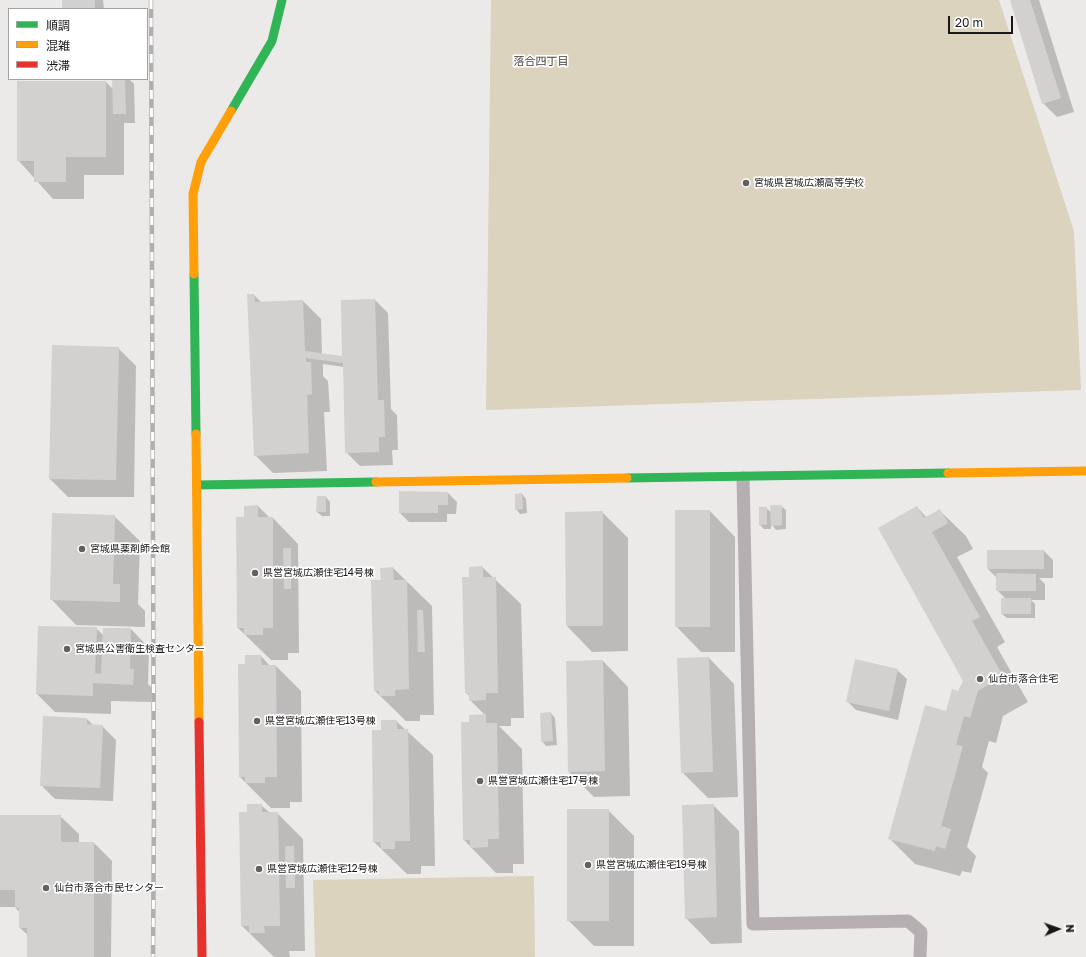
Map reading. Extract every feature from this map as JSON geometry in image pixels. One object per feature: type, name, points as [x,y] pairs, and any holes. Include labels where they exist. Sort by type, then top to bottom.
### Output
[{"type":"street","points":[[202,957],[193,194],[201,162],[272,41],[282,0]]},
{"type":"street","points":[[197,485],[744,478],[1086,471]]},
{"type":"lane","points":[[744,478],[752,924],[908,921],[921,932],[920,957]]},
{"type":"shaded area","name":"宮城県宮城広瀬高等学校","points":[[491,0],[999,0],[1074,231],[1081,390],[486,410]]},
{"type":"shaded area","points":[[534,876],[535,957],[315,957],[313,880]]},
{"type":"building","points":[[62,0],[95,0],[95,8],[62,8]]},
{"type":"building","points":[[1010,0],[1030,0],[1061,98],[1042,104]]},
{"type":"building","points":[[112,80],[125,80],[126,114],[113,114]]},
{"type":"building","points":[[17,81],[106,81],[106,157],[66,157],[66,182],[34,182],[34,161],[17,161]]},
{"type":"building","points":[[247,294],[254,294],[255,302],[303,300],[305,351],[342,356],[341,300],[375,299],[378,400],[384,400],[385,437],[379,437],[379,452],[345,453],[343,363],[306,358],[306,362],[311,362],[312,394],[307,395],[309,453],[254,456]]},
{"type":"building","points":[[52,345],[119,347],[116,480],[49,479]]},
{"type":"building","points":[[399,491],[448,492],[448,505],[438,505],[438,513],[399,513]]},
{"type":"building","points":[[522,493],[523,509],[515,510],[515,494]]},
{"type":"building","points":[[317,496],[326,496],[326,512],[316,512]]},
{"type":"building","name":"県営宮城広瀬住宅14号棟","points":[[258,505],[258,517],[273,517],[273,628],[263,628],[263,635],[244,635],[244,628],[237,628],[236,517],[244,517],[244,506]]},
{"type":"building","points":[[770,505],[782,505],[782,525],[771,526]]},
{"type":"building","name":"仙台市落合住宅","points":[[917,506],[924,518],[940,509],[948,523],[932,532],[980,617],[972,621],[1003,676],[978,691],[970,718],[964,716],[956,745],[963,746],[941,826],[951,829],[945,849],[936,846],[935,851],[888,839],[925,705],[946,711],[952,689],[958,691],[963,681],[878,528]]},
{"type":"building","points":[[759,507],[767,507],[767,525],[759,525]]},
{"type":"building","points":[[675,510],[710,510],[710,627],[675,627]]},
{"type":"building","points":[[603,511],[603,626],[566,626],[565,512]]},
{"type":"building","name":"宮城県薬剤師会館","points":[[52,513],[115,515],[113,584],[120,584],[120,602],[50,600]]},
{"type":"building","points":[[283,548],[291,548],[291,589],[284,589]]},
{"type":"building","points":[[987,550],[1044,550],[1044,569],[987,569]]},
{"type":"building","points":[[483,566],[483,577],[496,577],[498,693],[486,693],[486,700],[469,701],[469,693],[465,693],[462,577],[469,577],[469,567]]},
{"type":"building","points":[[393,567],[394,580],[407,580],[409,689],[395,690],[395,696],[379,696],[379,691],[374,691],[371,580],[381,580],[380,568]]},
{"type":"building","points":[[996,573],[1036,574],[1036,591],[996,591]]},
{"type":"building","points":[[1001,598],[1031,598],[1031,614],[1001,614]]},
{"type":"building","points":[[417,610],[423,610],[425,652],[418,652]]},
{"type":"building","name":"宮城県公害衛生検査センター","points":[[38,626],[97,627],[95,673],[101,674],[103,628],[131,628],[130,669],[134,669],[133,685],[93,683],[93,696],[36,694]]},
{"type":"building","name":"県営宮城広瀬住宅13号棟","points":[[245,655],[261,655],[262,665],[276,665],[277,777],[265,777],[265,783],[245,783],[245,777],[239,777],[238,664],[245,664]]},
{"type":"building","points":[[709,657],[713,772],[681,773],[677,658]]},
{"type":"building","points":[[855,659],[898,669],[889,711],[846,702]]},
{"type":"building","points":[[603,660],[605,771],[568,772],[566,661]]},
{"type":"building","points":[[551,712],[553,741],[541,742],[540,713]]},
{"type":"building","name":"県営宮城広瀬住宅17号棟","points":[[486,714],[486,723],[497,723],[499,839],[488,839],[488,847],[470,848],[470,840],[463,840],[461,722],[469,722],[469,715]]},
{"type":"building","points":[[43,716],[87,718],[87,724],[103,725],[100,788],[40,786]]},
{"type":"building","points":[[381,720],[397,720],[397,729],[408,729],[410,841],[395,841],[395,849],[381,849],[380,842],[373,842],[372,730],[381,730]]},
{"type":"building","name":"県営宮城広瀬住宅12号棟","points":[[247,804],[262,804],[262,812],[278,812],[280,926],[264,926],[265,933],[249,933],[249,926],[241,926],[239,812],[247,812]]},
{"type":"building","points":[[714,804],[717,917],[685,919],[682,805]]},
{"type":"building","name":"県営宮城広瀬住宅19号棟","points":[[567,809],[609,809],[609,921],[567,921]]},
{"type":"building","points":[[0,815],[61,815],[61,842],[94,842],[94,957],[27,957],[27,928],[19,928],[19,908],[15,908],[15,890],[0,890]]},
{"type":"building","points":[[285,846],[294,846],[295,888],[286,888]]},
{"type":"railway","points":[[151,0],[154,809],[153,957]]},
{"type":"traffic: fast","points":[[231,111],[272,41],[282,0]]},
{"type":"traffic: fast","points":[[194,274],[196,434]]},
{"type":"traffic: fast","points":[[627,478],[948,473]]},
{"type":"traffic: fast","points":[[197,485],[376,482]]},
{"type":"traffic: slow","points":[[194,274],[193,194],[201,162],[231,111]]},
{"type":"traffic: slow","points":[[196,434],[199,722]]},
{"type":"traffic: slow","points":[[948,473],[1086,471]]},
{"type":"traffic: slow","points":[[376,482],[627,478]]},
{"type":"traffic: jam","points":[[199,722],[202,957]]},
{"type":"place","name":"宮城県宮城広瀬高等学校","points":[[746,183]]},
{"type":"place","name":"宮城県薬剤師会館","points":[[82,549]]},
{"type":"place","name":"県営宮城広瀬住宅14号棟","points":[[255,573]]},
{"type":"place","name":"宮城県公害衛生検査センター","points":[[67,649]]},
{"type":"place","name":"仙台市落合住宅","points":[[980,679]]},
{"type":"place","name":"県営宮城広瀬住宅13号棟","points":[[257,721]]},
{"type":"place","name":"県営宮城広瀬住宅17号棟","points":[[480,781]]},
{"type":"place","name":"県営宮城広瀬住宅19号棟","points":[[588,865]]},
{"type":"place","name":"県営宮城広瀬住宅12号棟","points":[[259,869]]},
{"type":"place","name":"仙台市落合市民センター","points":[[46,888]]},
{"type":"district","name":"落合四丁目","points":[[541,62]]}]
